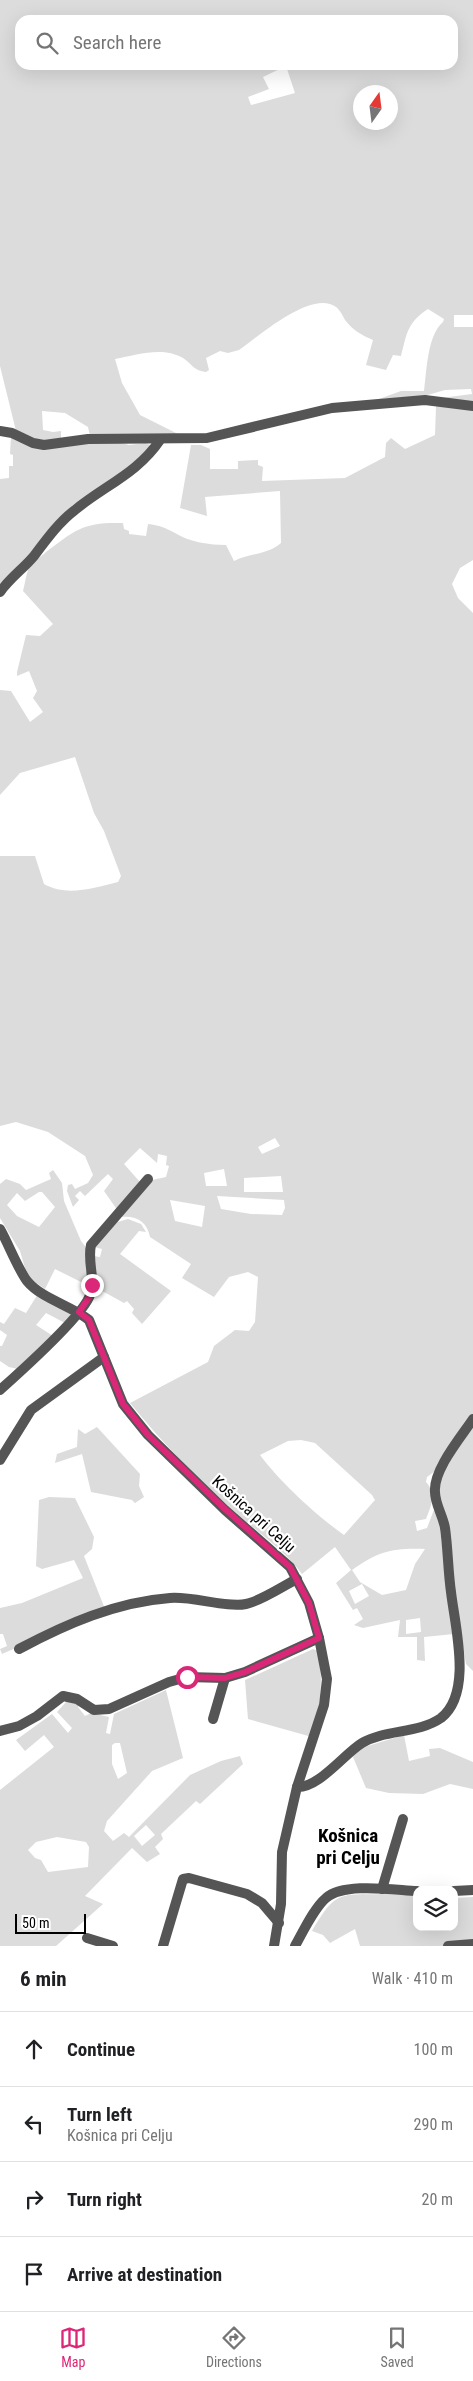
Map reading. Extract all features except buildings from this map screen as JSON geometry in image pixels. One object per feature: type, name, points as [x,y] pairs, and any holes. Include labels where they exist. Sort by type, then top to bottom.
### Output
[{"type":"street","points":[[0,431],[12,433],[32,443],[44,445],[88,439],[160,440],[207,438],[332,408],[425,400],[473,406]]},
{"type":"street","points":[[0,592],[74,510],[126,476],[144,460],[160,440]]},
{"type":"street","points":[[0,1390],[79,1312],[90,1296],[92,1285],[91,1245],[148,1180]]},
{"type":"street","name":"Košnica pri Celju","points":[[0,1229],[27,1280],[42,1292],[79,1312],[89,1320],[123,1404],[148,1435],[226,1510],[290,1567],[309,1603],[319,1638],[327,1679],[324,1705],[297,1787],[282,1852],[281,1904],[274,1946]]},
{"type":"street","points":[[0,1460],[32,1410],[104,1357]]},
{"type":"street","points":[[297,1787],[303,1787],[325,1774],[362,1743],[428,1725],[441,1718],[451,1708],[458,1690],[460,1657],[444,1526],[435,1492],[438,1475],[473,1419]]},
{"type":"street","points":[[19,1649],[60,1628],[101,1612],[169,1598],[191,1598],[246,1604],[297,1579]]},
{"type":"street","points":[[0,1731],[19,1726],[37,1716],[63,1696],[77,1699],[94,1710],[103,1711],[169,1682],[187,1677],[225,1678],[245,1672],[319,1638]]},
{"type":"street","points":[[213,1718],[225,1678]]},
{"type":"street","points":[[382,1889],[402,1819]]},
{"type":"street","points":[[163,1946],[184,1879],[188,1878],[247,1894],[262,1903],[279,1923]]},
{"type":"street","points":[[294,1946],[326,1898],[343,1890],[413,1891]]},
{"type":"street","points":[[458,1891],[473,1890]]},
{"type":"street","points":[[87,1938],[113,1946]]},
{"type":"street","points":[[448,1946],[473,1944]]},
{"type":"shaded area","points":[[0,0],[473,0],[473,315],[454,315],[454,327],[473,327],[473,403],[441,398],[472,394],[471,389],[445,390],[424,396],[379,399],[401,391],[424,391],[431,344],[444,319],[428,309],[412,324],[401,356],[393,355],[386,370],[366,365],[373,340],[351,327],[336,307],[326,303],[314,304],[286,316],[239,350],[228,353],[220,351],[206,358],[209,370],[206,372],[196,369],[175,354],[149,352],[115,359],[122,383],[140,415],[178,434],[90,436],[88,427],[65,413],[42,411],[43,430],[61,431],[61,440],[34,441],[16,431],[0,366]]},
{"type":"shaded area","points":[[436,406],[473,410],[473,560],[460,568],[452,584],[458,598],[473,613],[473,1414],[435,1471],[427,1477],[426,1482],[432,1496],[431,1505],[426,1519],[415,1521],[417,1531],[427,1528],[435,1507],[438,1514],[454,1634],[424,1637],[425,1661],[417,1660],[417,1637],[398,1637],[400,1620],[363,1628],[354,1625],[363,1619],[357,1608],[353,1610],[336,1583],[351,1570],[335,1547],[302,1574],[282,1552],[213,1492],[156,1434],[130,1403],[208,1362],[214,1346],[235,1330],[249,1331],[255,1322],[258,1277],[248,1272],[229,1277],[214,1297],[182,1278],[191,1264],[150,1237],[149,1231],[140,1220],[131,1217],[120,1217],[152,1180],[166,1177],[169,1166],[166,1165],[167,1156],[158,1154],[157,1163],[140,1148],[124,1164],[140,1182],[118,1211],[104,1191],[113,1179],[108,1174],[85,1196],[80,1191],[75,1196],[79,1200],[73,1207],[67,1191],[68,1185],[72,1184],[75,1189],[88,1183],[93,1175],[85,1156],[48,1132],[16,1122],[0,1126],[0,856],[35,856],[44,884],[62,890],[71,891],[99,887],[118,882],[121,876],[104,831],[94,813],[75,757],[20,773],[0,795],[0,690],[11,691],[30,722],[43,712],[33,698],[37,691],[29,671],[17,676],[17,672],[26,635],[40,636],[53,624],[23,591],[30,566],[73,532],[99,524],[123,523],[124,529],[129,531],[129,534],[146,536],[148,524],[152,524],[193,541],[226,545],[234,561],[270,550],[281,543],[280,491],[205,497],[207,516],[180,508],[191,445],[201,445],[210,449],[210,469],[238,469],[238,461],[258,460],[258,465],[263,467],[262,481],[345,478],[385,457],[386,443],[391,438],[405,449],[435,435]],"holes":[[[275,1138],[280,1146],[262,1154],[258,1147]],[[224,1169],[227,1186],[206,1186],[204,1173]],[[281,1176],[283,1192],[244,1192],[244,1178]],[[217,1196],[284,1200],[285,1208],[282,1215],[251,1214],[221,1209]],[[170,1200],[205,1206],[202,1227],[175,1221]],[[301,1440],[315,1443],[372,1495],[375,1500],[344,1535],[299,1498],[260,1455],[288,1441]],[[403,1549],[425,1549],[415,1564],[406,1590],[382,1595],[360,1582],[352,1570],[378,1555]],[[362,1584],[369,1596],[355,1604],[349,1591]],[[420,1618],[421,1632],[406,1634],[406,1620]]]},
{"type":"shaded area","points":[[11,436],[31,445],[114,441],[129,445],[146,443],[152,446],[143,458],[72,506],[23,562],[0,584],[0,479],[9,478],[9,466],[13,466],[13,455],[10,454]]},
{"type":"shaded area","points":[[53,1170],[62,1183],[64,1201],[81,1241],[88,1250],[91,1285],[85,1284],[55,1269],[45,1289],[32,1280],[25,1268],[20,1251],[0,1218],[0,1184],[6,1179],[20,1184],[26,1190],[51,1179],[49,1173]],"holes":[[[42,1192],[55,1207],[39,1227],[17,1216],[7,1205],[17,1193],[25,1201]]]},
{"type":"shaded area","points":[[128,1219],[141,1224],[146,1232],[139,1231],[120,1254],[171,1291],[142,1324],[132,1313],[134,1309],[127,1301],[124,1303],[95,1287],[93,1256],[100,1257],[102,1249],[94,1247],[114,1223]]},
{"type":"shaded area","points":[[38,1294],[73,1315],[65,1323],[46,1313],[36,1325],[53,1336],[18,1369],[9,1367],[0,1361],[0,1346],[2,1346],[7,1335],[0,1330],[0,1322],[4,1324],[15,1308],[26,1313]]},
{"type":"shaded area","points":[[473,1423],[473,1671],[466,1664],[438,1492],[441,1477]]},
{"type":"shaded area","points":[[97,1427],[140,1474],[139,1486],[144,1497],[135,1503],[132,1500],[91,1492],[82,1454],[55,1463],[57,1454],[77,1447],[78,1429],[85,1434]]},
{"type":"shaded area","points":[[49,1497],[75,1498],[94,1537],[92,1549],[84,1556],[105,1609],[2,1654],[0,1649],[7,1646],[3,1634],[0,1634],[0,1608],[22,1603],[83,1578],[74,1560],[42,1569],[36,1566],[39,1500]]},
{"type":"shaded area","points":[[313,1649],[318,1651],[321,1684],[312,1737],[248,1719],[245,1680]]},
{"type":"shaded area","points":[[166,1690],[183,1758],[152,1771],[107,1821],[104,1831],[113,1841],[124,1833],[129,1837],[190,1775],[221,1761],[240,1756],[243,1764],[200,1804],[196,1801],[161,1834],[163,1839],[155,1847],[160,1854],[147,1862],[132,1848],[85,1896],[103,1904],[56,1946],[0,1946],[0,1790],[54,1747],[44,1735],[25,1751],[16,1740],[52,1714],[68,1733],[72,1728],[57,1712],[67,1701],[81,1701],[78,1707],[85,1716],[91,1713],[109,1717],[106,1733],[110,1734],[114,1714]],"holes":[[[120,1743],[127,1773],[118,1779],[112,1764],[112,1745]],[[146,1825],[155,1835],[142,1846],[134,1836]],[[57,1837],[86,1842],[89,1847],[88,1867],[48,1872],[41,1860],[35,1858],[28,1850],[36,1842]]]},
{"type":"shaded area","points":[[404,1735],[409,1761],[430,1756],[429,1749],[440,1748],[473,1762],[473,1789],[450,1784],[423,1794],[389,1793],[366,1788],[353,1757],[361,1748]]},
{"type":"shaded area","points":[[348,1895],[413,1895],[413,1931],[458,1931],[458,1898],[473,1897],[473,1942],[444,1946],[360,1946],[355,1929],[330,1943],[323,1935],[312,1931],[333,1902]]},
{"type":"district","name":"Košnica pri Celju","points":[[348,1846]]},
{"type":"route","points":[[92,1285],[90,1296],[79,1312],[89,1320],[109,1374],[123,1404],[148,1435],[226,1510],[290,1567],[309,1603],[319,1638],[245,1672],[225,1678],[187,1677]]}]
